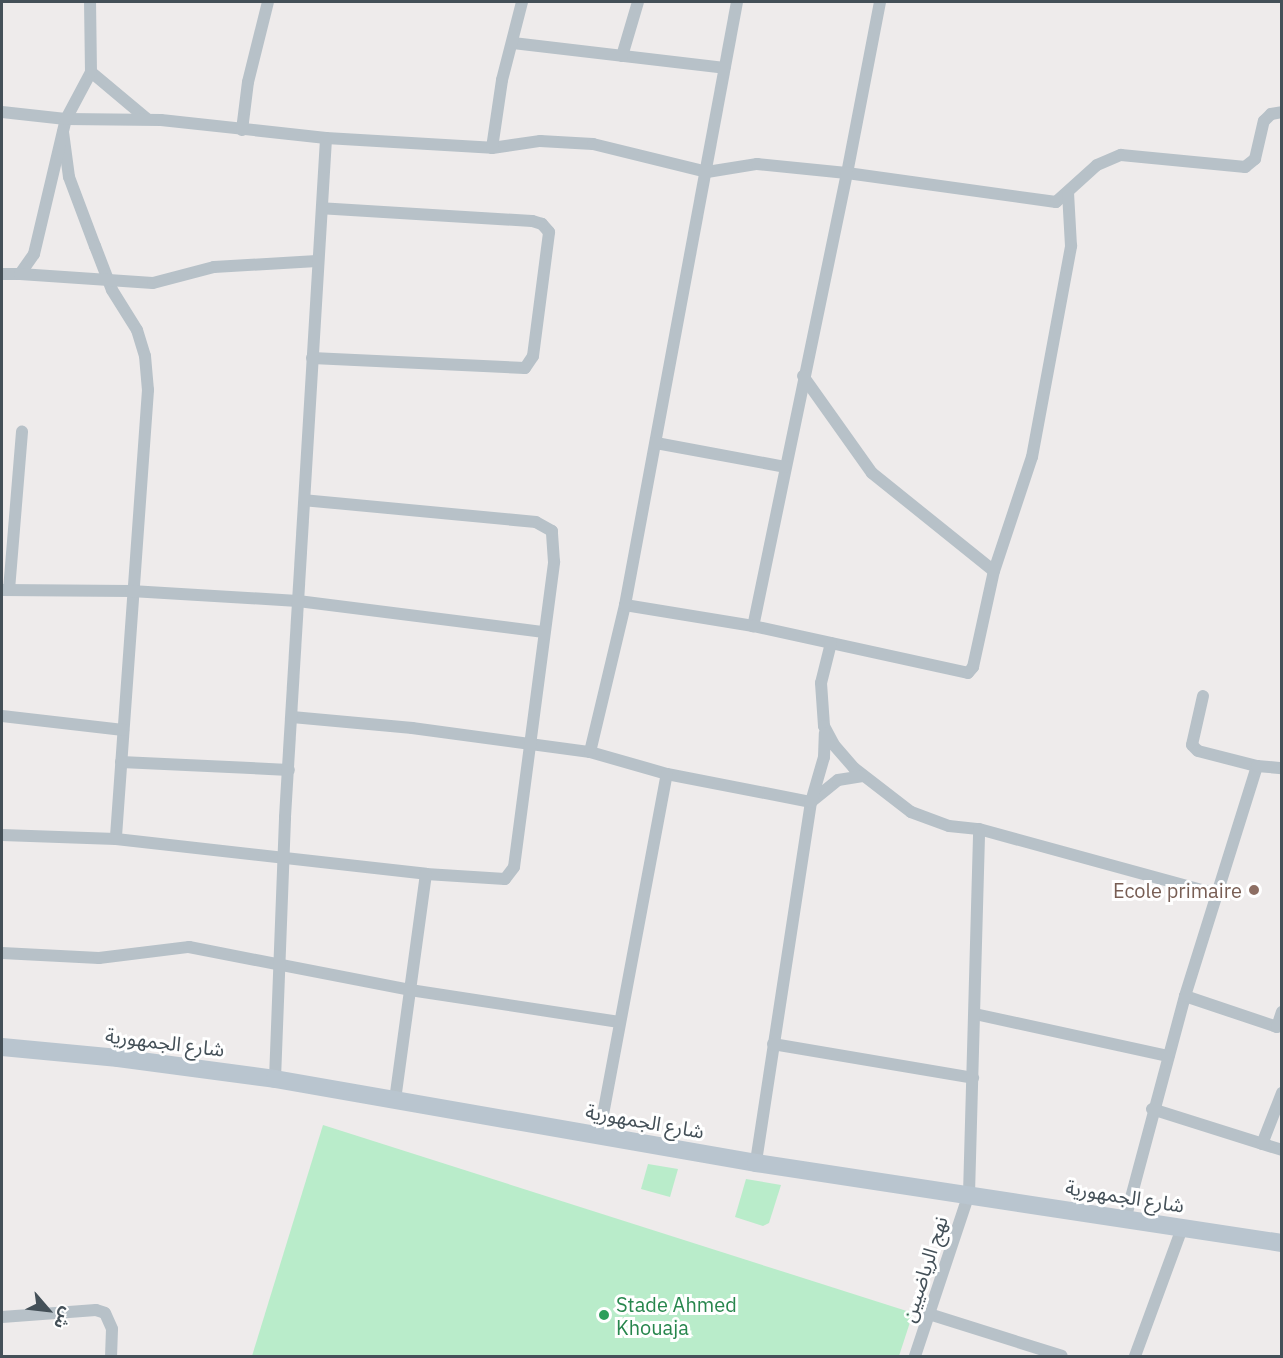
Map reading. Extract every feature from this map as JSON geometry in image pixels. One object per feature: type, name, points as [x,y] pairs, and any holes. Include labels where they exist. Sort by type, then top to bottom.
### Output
[{"type":"main road","name":"شارع الجمهورية","points":[[2,1047],[118,1058],[275,1079],[756,1163],[1281,1243]]},
{"type":"street","points":[[20,274],[34,254],[66,119],[91,72],[90,2]]},
{"type":"street","points":[[242,130],[248,82],[268,2]]},
{"type":"street","points":[[492,148],[502,80],[522,2]]},
{"type":"street","points":[[622,56],[638,2]]},
{"type":"street","points":[[590,752],[625,605],[737,2]]},
{"type":"street","points":[[753,626],[880,2]]},
{"type":"street","points":[[513,43],[725,68]]},
{"type":"street","points":[[91,72],[147,119]]},
{"type":"street","points":[[2,112],[66,119],[147,119],[326,138],[492,148],[540,141],[593,144],[707,172],[757,164],[847,173],[1051,202],[1068,193],[1098,165],[1121,155],[1245,167],[1255,159],[1264,121],[1271,114],[1281,112]]},
{"type":"street","points":[[63,132],[69,177],[110,283],[137,330],[145,356],[148,390],[131,591],[116,839]]},
{"type":"street","points":[[275,1079],[283,859],[326,138]]},
{"type":"street","points":[[625,605],[753,626],[968,673],[973,667],[994,571],[1032,457],[1071,246],[1068,193]]},
{"type":"street","points":[[312,358],[525,368],[533,356],[549,232],[542,224],[531,221],[322,208]]},
{"type":"street","points":[[2,274],[110,283],[153,283],[214,267],[317,261]]},
{"type":"street","points":[[803,376],[872,473],[994,571]]},
{"type":"street","points":[[22,432],[5,590],[131,591],[298,601],[542,632]]},
{"type":"street","points":[[656,443],[785,467]]},
{"type":"street","points":[[2,835],[116,839],[499,881],[510,874],[530,743],[555,540],[547,525],[305,500]]},
{"type":"street","points":[[756,1163],[811,802],[824,757],[821,682],[831,643]]},
{"type":"street","points":[[1203,696],[1192,741],[1195,749],[1257,765],[1281,768]]},
{"type":"street","points":[[2,716],[123,730]]},
{"type":"street","points":[[292,717],[530,743],[590,752],[667,774],[811,802]]},
{"type":"street","points":[[824,726],[843,758],[863,776],[927,819],[979,829],[1216,894]]},
{"type":"street","points":[[121,762],[289,770]]},
{"type":"street","points":[[1125,1220],[1152,1109],[1257,765]]},
{"type":"street","points":[[599,1136],[618,1022],[646,898],[667,774]]},
{"type":"street","points":[[811,802],[838,780],[863,776]]},
{"type":"street","name":"نهج الرياضيين","points":[[915,1356],[969,1194],[979,829]]},
{"type":"street","points":[[395,1100],[426,874]]},
{"type":"street","points":[[2,953],[99,958],[182,946],[410,990],[618,1022]]},
{"type":"street","points":[[1185,996],[1279,1028],[1281,1011]]},
{"type":"street","points":[[975,1014],[1168,1056]]},
{"type":"street","points":[[773,1044],[973,1078]]},
{"type":"street","points":[[1262,1144],[1281,1093]]},
{"type":"street","points":[[1152,1109],[1281,1150]]},
{"type":"street","points":[[1135,1356],[1182,1228]]},
{"type":"street","points":[[2,1317],[96,1311],[105,1313],[112,1329],[111,1356]]},
{"type":"street","points":[[929,1314],[1057,1356]]},
{"type":"green space","points":[[323,1125],[913,1313],[899,1356],[252,1356]]},
{"type":"green space","points":[[648,1164],[678,1169],[670,1197],[641,1189]]},
{"type":"green space","points":[[746,1179],[781,1185],[769,1223],[763,1226],[735,1217]]},
{"type":"place","name":"Ecole primaire","points":[[1254,890]]},
{"type":"place","name":"Stade Ahmed Khouaja","points":[[604,1315]]}]
